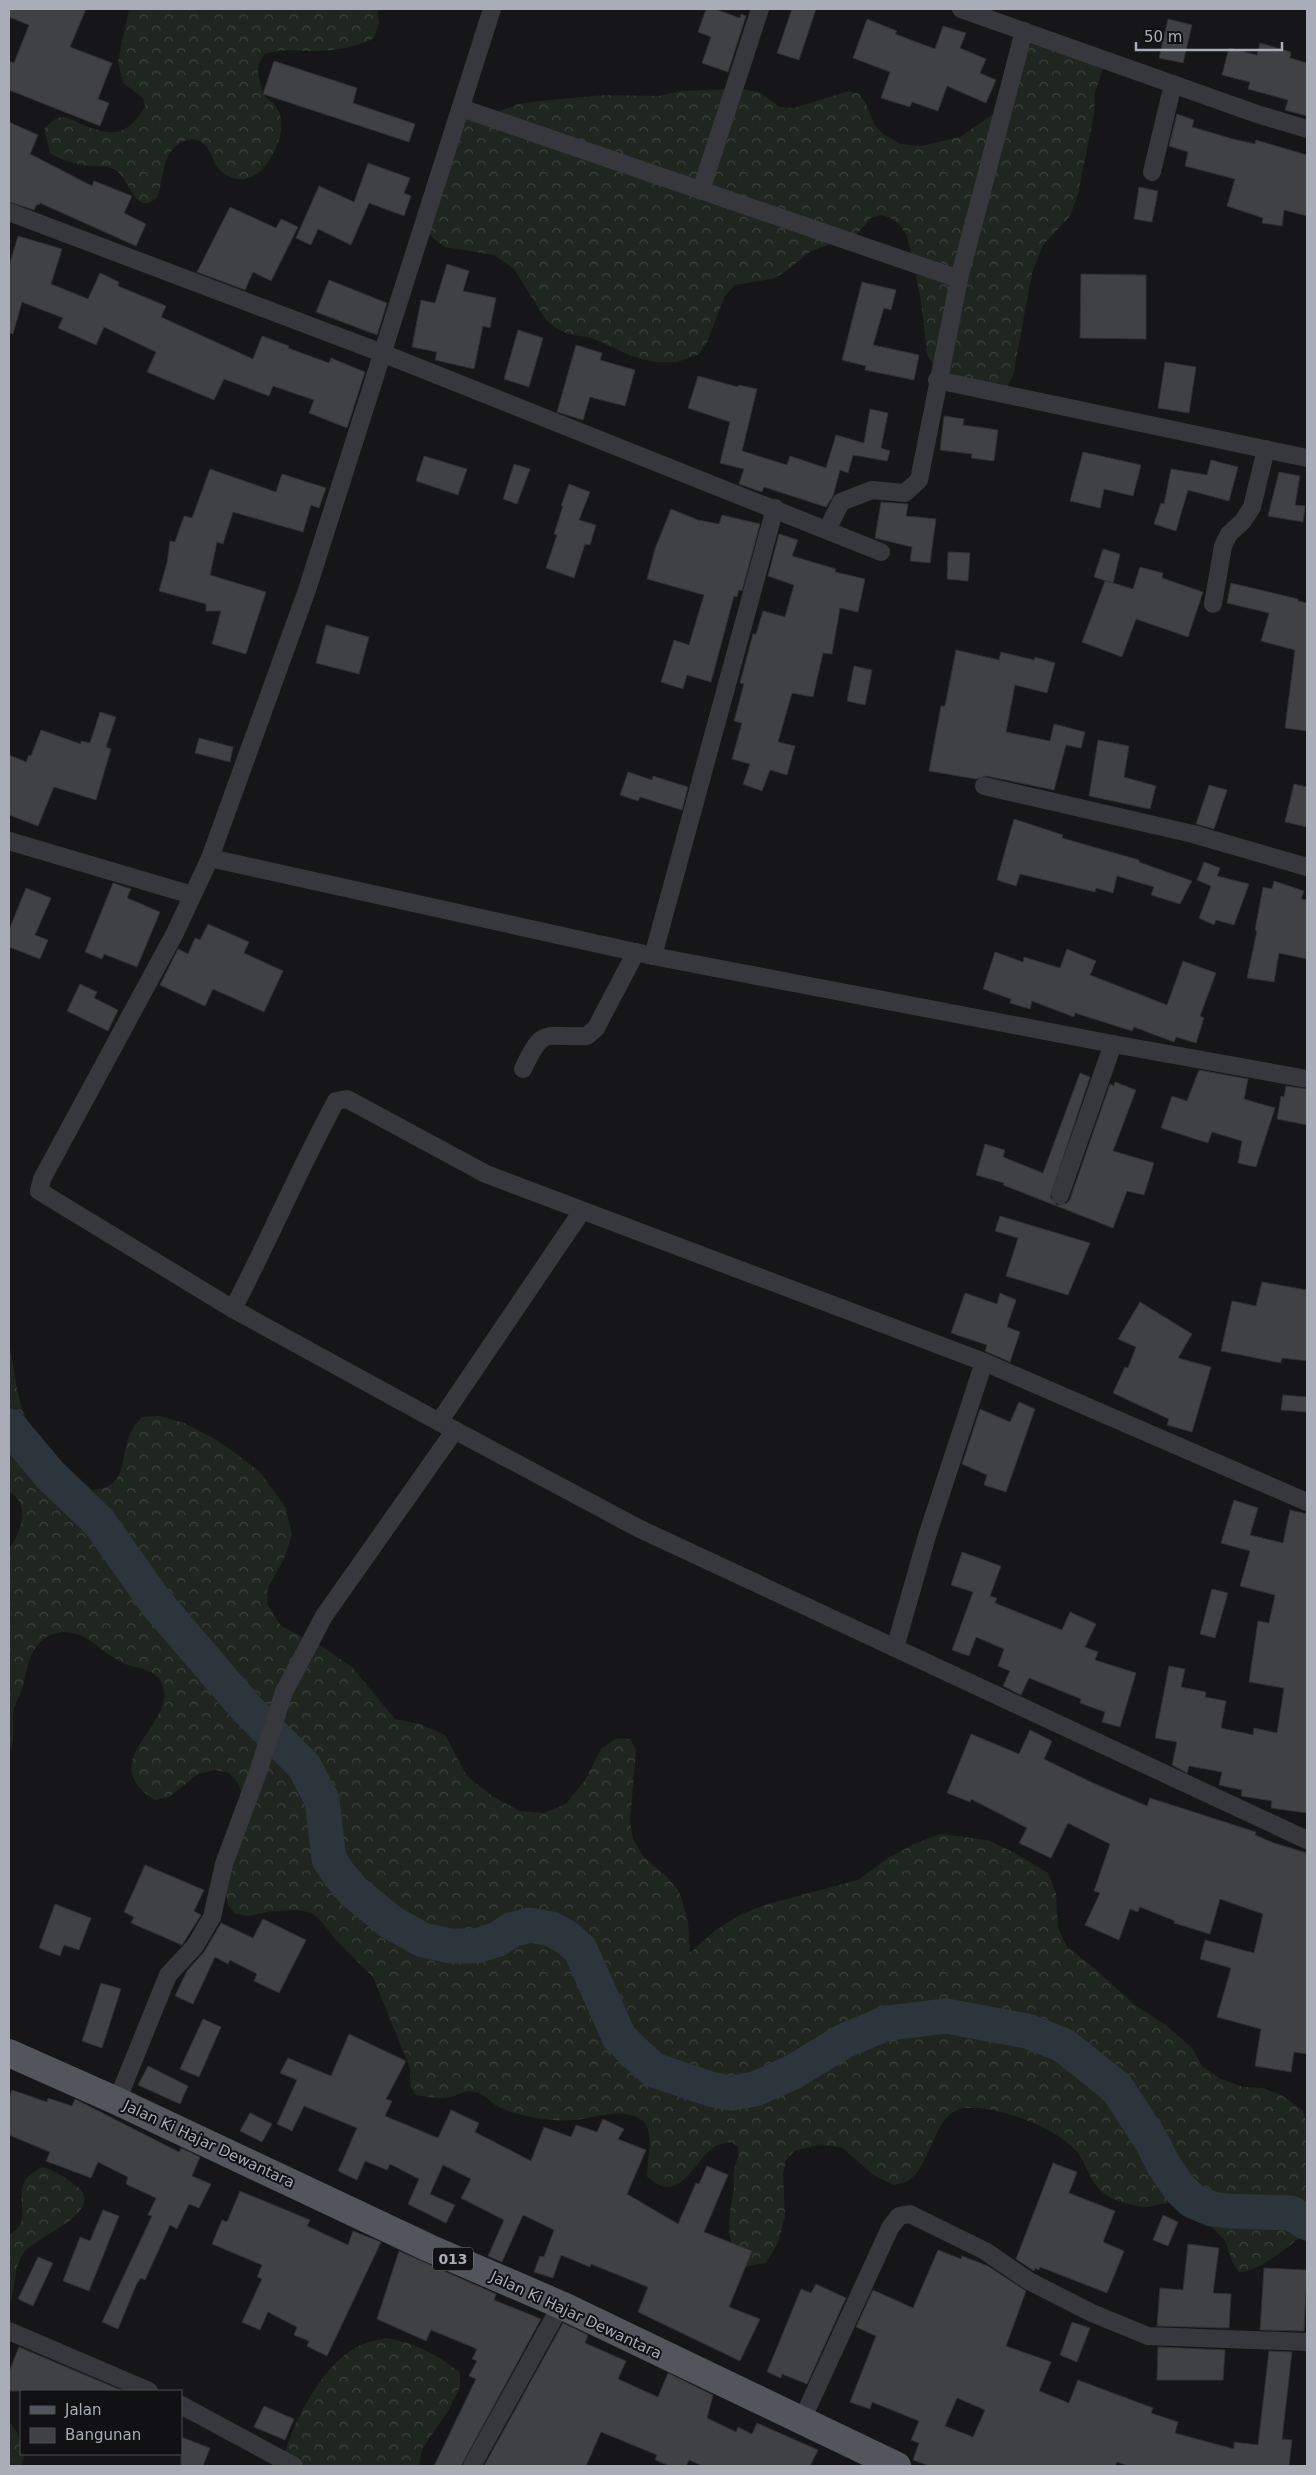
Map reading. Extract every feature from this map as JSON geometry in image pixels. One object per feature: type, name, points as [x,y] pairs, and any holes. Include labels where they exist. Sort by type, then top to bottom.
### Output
[{"type":"main road","name":"Jalan Ki Hajar Dewantara","points":[[9,2053],[117,2101],[429,2248],[560,2305],[801,2422],[897,2466]]},
{"type":"street","points":[[492,9],[307,590],[210,858],[176,933],[42,1179],[39,1191],[233,1309],[638,1528],[1307,1840]]},
{"type":"street","points":[[701,190],[760,9]]},
{"type":"street","points":[[961,9],[1307,129]]},
{"type":"street","points":[[827,530],[841,502],[872,490],[905,493],[918,480],[959,279],[1024,31]]},
{"type":"street","points":[[1152,172],[1173,84]]},
{"type":"street","points":[[461,108],[959,279]]},
{"type":"street","points":[[9,212],[382,353],[775,508],[881,552]]},
{"type":"street","points":[[937,380],[1307,458]]},
{"type":"street","points":[[1213,604],[1223,546],[1229,534],[1243,522],[1252,507],[1266,449]]},
{"type":"street","points":[[522,1068],[535,1042],[542,1037],[587,1036],[596,1028],[645,954],[775,508]]},
{"type":"street","points":[[984,786],[1193,834],[1307,867]]},
{"type":"street","points":[[9,841],[192,895]]},
{"type":"street","points":[[210,858],[645,954],[1113,1044],[1307,1079]]},
{"type":"street","points":[[1060,1195],[1113,1044]]},
{"type":"street","points":[[233,1309],[271,1234],[314,1140],[336,1101],[347,1099],[486,1174],[984,1362],[1307,1502]]},
{"type":"street","points":[[439,1422],[582,1211]]},
{"type":"street","points":[[895,1648],[927,1536],[984,1362]]},
{"type":"street","points":[[117,2101],[168,1975],[195,1946],[212,1917],[224,1864],[284,1692],[324,1616],[455,1430]]},
{"type":"street","points":[[801,2422],[890,2228],[899,2216],[910,2214],[984,2250],[1029,2281],[1084,2309],[1148,2336],[1307,2342]]},
{"type":"street","points":[[472,2466],[560,2305]]},
{"type":"street","points":[[9,2331],[148,2390]]},
{"type":"street","points":[[182,2406],[294,2466]]},
{"type":"green space","points":[[129,9],[377,9],[379,23],[374,38],[346,48],[314,51],[283,50],[265,54],[258,69],[263,94],[274,104],[279,112],[281,126],[276,148],[264,168],[258,173],[240,179],[227,176],[218,168],[205,145],[196,140],[183,141],[169,155],[164,166],[157,197],[143,203],[133,194],[120,173],[114,169],[77,164],[63,160],[50,153],[44,129],[55,119],[63,117],[102,131],[118,132],[132,124],[138,116],[145,106],[143,98],[123,83],[118,62]]},
{"type":"green space","points":[[1034,35],[1106,60],[1095,92],[1094,114],[1078,194],[1070,216],[1043,245],[1032,273],[1013,376],[1003,395],[951,384],[934,366],[927,354],[921,301],[906,234],[899,224],[881,215],[871,218],[856,235],[811,251],[785,272],[772,279],[735,285],[725,296],[707,342],[699,354],[677,362],[654,362],[634,357],[592,338],[568,334],[556,328],[546,320],[514,269],[494,255],[445,247],[434,239],[423,226],[458,116],[497,112],[518,104],[540,101],[605,95],[659,96],[682,91],[741,89],[759,92],[780,107],[794,108],[849,91],[859,94],[866,104],[874,124],[883,134],[901,144],[921,146],[960,137],[1001,109],[1018,77]]},
{"type":"green space","points":[[9,1344],[19,1398],[30,1426],[55,1456],[92,1490],[104,1488],[113,1483],[118,1477],[128,1440],[133,1428],[142,1417],[159,1416],[184,1423],[220,1442],[259,1471],[285,1506],[292,1535],[284,1559],[268,1588],[267,1603],[281,1626],[321,1646],[352,1667],[395,1719],[420,1724],[445,1735],[467,1776],[492,1796],[520,1811],[543,1813],[566,1804],[585,1780],[601,1749],[617,1738],[630,1739],[636,1750],[630,1821],[633,1839],[643,1856],[667,1877],[679,1891],[688,1921],[690,1953],[716,1930],[740,1915],[764,1905],[858,1880],[888,1858],[914,1844],[940,1834],[987,1840],[1015,1853],[1048,1873],[1056,1893],[1058,1928],[1067,1947],[1094,1968],[1136,2006],[1166,2025],[1192,2048],[1202,2066],[1219,2078],[1243,2087],[1263,2088],[1283,2096],[1303,2111],[1307,2126],[1307,2232],[1265,2263],[1247,2271],[1239,2272],[1222,2237],[1203,2220],[1182,2206],[1169,2203],[1144,2207],[1113,2199],[1096,2185],[1078,2153],[1056,2135],[1022,2118],[1003,2112],[970,2108],[957,2110],[949,2115],[937,2133],[915,2175],[908,2181],[894,2185],[875,2176],[841,2147],[818,2145],[794,2151],[786,2160],[783,2173],[785,2216],[778,2243],[766,2263],[743,2267],[732,2246],[729,2227],[734,2171],[738,2158],[738,2147],[732,2142],[720,2144],[710,2150],[683,2181],[667,2187],[657,2184],[647,2176],[650,2147],[649,2132],[643,2121],[635,2116],[618,2113],[572,2120],[546,2119],[508,2111],[475,2092],[466,2092],[444,2098],[416,2095],[410,2086],[410,2068],[373,1977],[336,1940],[321,1921],[312,1913],[298,1910],[272,1911],[250,1916],[235,1914],[228,1905],[225,1890],[244,1800],[238,1783],[229,1773],[215,1770],[198,1774],[169,1797],[155,1800],[138,1785],[131,1771],[134,1757],[159,1714],[164,1699],[162,1684],[155,1675],[123,1663],[87,1638],[70,1632],[53,1634],[39,1644],[29,1661],[23,1687],[14,1709],[13,1742],[9,1754],[9,1549],[20,1528],[22,1511],[16,1497],[9,1492]]},
{"type":"green space","points":[[42,2167],[55,2172],[75,2185],[83,2194],[84,2204],[78,2213],[68,2221],[25,2251],[18,2263],[9,2306],[9,2235],[18,2228],[22,2220],[24,2184],[30,2175]]},
{"type":"green space","points":[[386,2338],[406,2342],[425,2350],[460,2373],[460,2387],[448,2411],[422,2449],[419,2466],[294,2466],[283,2460],[300,2414],[329,2370],[353,2349],[369,2342]]},
{"type":"green space","points":[[9,2422],[19,2436],[20,2455],[25,2455],[21,2466],[9,2466]]},
{"type":"building","points":[[9,9],[86,9],[70,47],[112,63],[98,99],[109,103],[100,126],[9,90],[9,61],[14,63],[29,25],[9,17]]},
{"type":"building","points":[[706,9],[715,9],[740,18],[741,14],[746,16],[728,72],[702,63],[711,37],[698,32]]},
{"type":"building","points":[[792,9],[816,9],[799,60],[777,53]]},
{"type":"building","points":[[867,19],[897,31],[895,34],[935,49],[943,26],[966,33],[960,48],[986,59],[980,73],[996,80],[986,103],[947,86],[938,111],[912,102],[910,107],[881,98],[890,72],[853,58]]},
{"type":"building","points":[[1168,19],[1192,25],[1183,63],[1159,58]]},
{"type":"building","points":[[1260,43],[1291,52],[1290,58],[1307,63],[1307,116],[1285,110],[1288,100],[1248,89],[1250,82],[1222,75],[1229,48],[1257,55]]},
{"type":"building","points":[[274,61],[357,88],[353,103],[415,124],[409,142],[263,94]]},
{"type":"building","points":[[1177,114],[1194,120],[1192,127],[1255,144],[1256,140],[1307,155],[1307,216],[1284,210],[1282,226],[1262,223],[1263,218],[1227,206],[1235,179],[1185,166],[1188,152],[1169,146]]},
{"type":"building","points":[[9,122],[38,135],[30,154],[92,186],[94,181],[132,196],[124,213],[146,224],[136,246],[40,203],[39,205],[37,204],[34,210],[9,202]]},
{"type":"building","points":[[368,163],[410,178],[404,193],[411,196],[404,216],[369,203],[351,245],[318,229],[311,245],[296,238],[319,186],[354,202]]},
{"type":"building","points":[[1139,187],[1158,191],[1152,222],[1134,219]]},
{"type":"building","points":[[230,207],[276,228],[281,219],[298,227],[271,281],[253,272],[245,290],[197,272]]},
{"type":"building","points":[[18,236],[62,249],[51,284],[88,299],[100,273],[119,282],[118,286],[166,306],[161,317],[253,359],[262,336],[329,363],[331,358],[365,372],[347,428],[309,413],[314,400],[273,386],[269,396],[224,379],[214,400],[147,372],[156,352],[104,327],[96,345],[58,328],[63,318],[22,302],[13,334],[9,333],[9,266]]},
{"type":"building","points":[[447,264],[469,271],[463,291],[496,298],[490,328],[483,326],[474,369],[435,360],[437,352],[412,347],[421,300],[435,303]]},
{"type":"building","points":[[1081,274],[1146,275],[1146,339],[1080,338]]},
{"type":"building","points":[[329,280],[387,303],[377,335],[316,312]]},
{"type":"building","points":[[862,282],[896,290],[891,310],[884,308],[873,345],[919,355],[914,380],[865,370],[866,366],[842,360]]},
{"type":"building","points":[[518,330],[543,338],[529,387],[504,379]]},
{"type":"building","points":[[576,345],[602,353],[600,360],[635,370],[625,406],[590,397],[583,420],[557,412]]},
{"type":"building","points":[[1165,362],[1196,367],[1189,413],[1158,408]]},
{"type":"building","points":[[698,376],[738,387],[739,385],[757,389],[742,451],[787,465],[790,456],[826,468],[836,435],[864,443],[870,409],[888,413],[881,448],[890,451],[887,461],[853,455],[848,473],[840,470],[833,496],[826,507],[764,487],[762,492],[739,484],[744,469],[720,463],[730,422],[688,408]]},
{"type":"building","points":[[944,416],[964,419],[963,425],[998,430],[994,461],[971,458],[972,454],[940,450]]},
{"type":"building","points":[[1083,452],[1141,465],[1133,496],[1104,489],[1100,508],[1070,501]]},
{"type":"building","points":[[424,456],[467,469],[458,495],[416,481]]},
{"type":"building","points":[[1211,460],[1238,467],[1229,501],[1188,490],[1176,531],[1154,524],[1161,503],[1164,504],[1171,469],[1207,475]]},
{"type":"building","points":[[514,464],[530,469],[517,504],[503,499]]},
{"type":"building","points":[[210,469],[276,492],[282,474],[326,488],[319,508],[311,505],[303,532],[233,512],[223,544],[217,542],[210,575],[266,592],[246,654],[212,644],[221,611],[206,611],[206,604],[159,591],[167,563],[170,541],[175,542],[184,516],[192,518]]},
{"type":"building","points":[[1279,472],[1300,476],[1295,505],[1305,506],[1303,522],[1268,516]]},
{"type":"building","points":[[569,484],[590,492],[579,520],[596,525],[590,545],[585,544],[574,578],[546,568],[557,535],[554,534],[563,506],[561,506]]},
{"type":"building","points":[[881,502],[908,504],[906,516],[936,519],[930,563],[910,561],[912,547],[875,538]]},
{"type":"building","points":[[671,509],[698,520],[719,524],[722,515],[760,524],[742,591],[739,590],[737,597],[734,596],[711,682],[687,675],[683,689],[661,682],[674,640],[689,645],[704,595],[647,579],[655,549]]},
{"type":"building","points":[[779,534],[798,540],[792,556],[836,569],[835,572],[865,579],[858,612],[840,608],[832,654],[823,653],[813,697],[792,693],[778,742],[795,746],[787,775],[770,770],[762,791],[743,784],[750,764],[732,759],[742,723],[734,721],[744,684],[740,683],[753,634],[756,634],[763,611],[785,617],[794,585],[768,576]]},
{"type":"building","points":[[1103,549],[1120,554],[1113,583],[1094,577]]},
{"type":"building","points":[[948,552],[970,553],[968,581],[947,579]]},
{"type":"building","points":[[1140,567],[1163,573],[1162,578],[1203,592],[1188,637],[1136,619],[1122,657],[1082,642],[1105,581],[1133,589]]},
{"type":"building","points":[[1231,583],[1298,599],[1298,601],[1307,603],[1307,731],[1285,728],[1295,650],[1261,641],[1269,613],[1227,603]]},
{"type":"building","points":[[326,625],[369,637],[359,674],[316,663]]},
{"type":"building","points":[[956,650],[999,660],[1001,652],[1034,660],[1035,657],[1055,663],[1047,693],[1015,685],[1006,732],[1050,741],[1054,724],[1085,732],[1081,748],[1066,745],[1054,790],[986,776],[976,779],[929,771],[941,706],[945,706]]},
{"type":"building","points":[[854,666],[872,670],[865,705],[847,701]]},
{"type":"building","points":[[100,712],[116,717],[106,747],[111,749],[96,800],[54,787],[38,826],[9,815],[9,755],[26,762],[29,755],[31,756],[41,730],[81,744],[81,741],[90,743]]},
{"type":"building","points":[[199,738],[233,747],[230,762],[195,753]]},
{"type":"building","points":[[1098,740],[1129,746],[1124,777],[1156,786],[1150,809],[1089,796]]},
{"type":"building","points":[[628,772],[652,780],[653,776],[688,787],[682,810],[640,797],[638,801],[620,795]]},
{"type":"building","points":[[1294,784],[1307,787],[1307,827],[1285,822]]},
{"type":"building","points":[[1209,785],[1227,790],[1214,829],[1196,824]]},
{"type":"building","points":[[1014,819],[1063,835],[1062,838],[1139,860],[1139,862],[1192,881],[1180,904],[1151,895],[1154,887],[1117,876],[1113,893],[1096,888],[1095,892],[1020,874],[1016,886],[997,880]]},
{"type":"building","points":[[1204,862],[1220,868],[1217,876],[1249,884],[1234,925],[1216,920],[1214,925],[1199,918],[1211,886],[1197,880]]},
{"type":"building","points":[[1274,881],[1304,891],[1301,899],[1307,900],[1307,959],[1279,953],[1274,982],[1247,978],[1257,931],[1255,930],[1263,887],[1272,889]]},
{"type":"building","points":[[113,883],[131,889],[127,898],[160,912],[137,967],[104,954],[102,959],[85,952]]},
{"type":"building","points":[[26,888],[51,898],[35,935],[48,940],[40,959],[9,947],[9,930]]},
{"type":"building","points":[[208,924],[249,942],[244,953],[283,971],[264,1012],[213,989],[205,1006],[160,985],[178,949],[188,954],[195,938],[200,940]]},
{"type":"building","points":[[1067,949],[1096,961],[1090,975],[1167,1005],[1183,961],[1216,973],[1200,1016],[1204,1018],[1196,1043],[1176,1037],[1174,1042],[1134,1027],[1132,1031],[1075,1013],[1074,1017],[1032,1001],[1030,1009],[1010,1003],[1011,999],[983,989],[995,952],[1023,962],[1024,957],[1060,968]]},
{"type":"building","points":[[80,984],[97,992],[94,998],[118,1010],[108,1031],[67,1011]]},
{"type":"building","points":[[1199,1070],[1248,1079],[1244,1099],[1275,1108],[1256,1167],[1238,1163],[1242,1141],[1212,1132],[1208,1143],[1161,1128],[1172,1096],[1187,1101]]},
{"type":"building","points":[[1080,1073],[1090,1077],[1050,1197],[1057,1205],[1067,1203],[1070,1199],[1110,1084],[1114,1086],[1115,1082],[1136,1090],[1113,1151],[1154,1163],[1144,1195],[1127,1191],[1113,1228],[1003,1185],[1004,1183],[976,1175],[985,1144],[1005,1150],[1003,1157],[1043,1173]]},
{"type":"building","points":[[1286,1086],[1307,1089],[1307,1125],[1277,1119],[1281,1096],[1284,1097]]},
{"type":"building","points":[[1000,1216],[1090,1243],[1068,1295],[1006,1276],[1018,1238],[995,1231]]},
{"type":"building","points":[[1262,1282],[1307,1290],[1307,1361],[1282,1358],[1281,1363],[1221,1351],[1232,1301],[1256,1306]]},
{"type":"building","points":[[965,1293],[997,1304],[1000,1293],[1016,1300],[1007,1327],[1020,1332],[1010,1362],[985,1351],[987,1345],[951,1333]]},
{"type":"building","points":[[1140,1302],[1192,1334],[1178,1358],[1211,1367],[1192,1432],[1167,1425],[1169,1419],[1113,1393],[1125,1367],[1128,1368],[1136,1347],[1118,1339]]},
{"type":"building","points":[[1283,1395],[1307,1397],[1307,1412],[1281,1410]]},
{"type":"building","points":[[1019,1402],[1035,1409],[1006,1492],[984,1485],[987,1475],[962,1464],[980,1409],[1010,1422]]},
{"type":"building","points":[[1234,1500],[1258,1508],[1250,1535],[1283,1543],[1290,1510],[1307,1514],[1307,1813],[1271,1808],[1272,1801],[1241,1796],[1242,1790],[1219,1785],[1222,1772],[1189,1766],[1187,1773],[1172,1765],[1177,1742],[1155,1738],[1169,1666],[1185,1669],[1181,1687],[1206,1692],[1205,1697],[1226,1701],[1221,1728],[1253,1735],[1254,1728],[1277,1733],[1284,1688],[1249,1682],[1258,1621],[1269,1623],[1275,1595],[1240,1586],[1250,1551],[1221,1543]]},
{"type":"building","points":[[962,1552],[1001,1566],[990,1596],[997,1598],[995,1603],[1062,1630],[1070,1612],[1096,1624],[1085,1647],[1098,1652],[1095,1660],[1136,1673],[1120,1727],[1102,1722],[1105,1712],[1080,1703],[1081,1699],[1029,1678],[1021,1695],[1003,1686],[1010,1671],[998,1666],[1004,1649],[976,1637],[969,1656],[952,1650],[973,1592],[951,1585]]},
{"type":"building","points":[[1212,1589],[1228,1593],[1215,1638],[1200,1634]]},
{"type":"building","points":[[1030,1730],[1052,1741],[1044,1759],[1093,1783],[1147,1806],[1150,1798],[1256,1832],[1255,1835],[1274,1843],[1307,1853],[1307,2054],[1294,2052],[1291,2072],[1255,2066],[1261,2029],[1217,2017],[1231,1968],[1200,1959],[1205,1940],[1254,1953],[1263,1914],[1220,1899],[1210,1934],[1174,1923],[1175,1921],[1140,1907],[1138,1912],[1130,1909],[1119,1940],[1085,1925],[1100,1893],[1094,1891],[1110,1844],[1068,1823],[1051,1858],[1019,1843],[1027,1828],[971,1799],[970,1802],[947,1793],[971,1734],[1019,1754]]},
{"type":"building","points":[[145,1865],[204,1890],[194,1911],[201,1915],[182,1945],[131,1923],[134,1917],[124,1912]]},
{"type":"building","points":[[55,1904],[91,1918],[79,1950],[64,1945],[60,1956],[39,1948]]},
{"type":"building","points":[[263,1919],[306,1940],[279,1993],[254,1981],[257,1974],[230,1960],[228,1964],[215,1957],[193,2004],[175,1996],[187,1971],[204,1952],[221,1923],[253,1938]]},
{"type":"building","points":[[101,1983],[121,1989],[102,2048],[82,2041]]},
{"type":"building","points":[[203,2019],[221,2027],[199,2077],[180,2069]]},
{"type":"building","points":[[349,2034],[406,2061],[386,2099],[392,2101],[385,2116],[438,2138],[451,2110],[479,2123],[475,2132],[531,2161],[544,2127],[571,2137],[576,2125],[597,2132],[603,2119],[624,2129],[618,2139],[646,2150],[627,2194],[678,2224],[696,2183],[699,2184],[707,2166],[728,2175],[704,2232],[752,2251],[729,2307],[760,2319],[740,2361],[638,2312],[648,2287],[591,2264],[590,2267],[561,2255],[553,2278],[534,2272],[540,2256],[544,2257],[554,2230],[523,2215],[502,2262],[488,2256],[504,2220],[461,2198],[471,2179],[443,2165],[430,2194],[455,2205],[446,2223],[408,2204],[419,2179],[390,2164],[387,2170],[365,2161],[357,2180],[338,2171],[357,2128],[304,2106],[292,2131],[277,2124],[297,2080],[280,2073],[288,2058],[331,2076]]},
{"type":"building","points":[[148,2066],[188,2086],[180,2104],[138,2085]]},
{"type":"building","points":[[12,2090],[47,2102],[48,2098],[72,2106],[75,2099],[179,2152],[181,2148],[200,2157],[192,2176],[211,2184],[199,2208],[189,2204],[177,2229],[170,2225],[145,2280],[141,2278],[137,2283],[118,2329],[102,2322],[152,2216],[148,2215],[156,2198],[126,2184],[128,2177],[98,2162],[91,2178],[46,2161],[50,2152],[9,2135],[9,2099]]},
{"type":"building","points":[[250,2113],[272,2124],[262,2142],[240,2131]]},
{"type":"building","points":[[1053,2163],[1077,2172],[1069,2193],[1115,2211],[1103,2242],[1124,2251],[1107,2293],[1040,2267],[1039,2270],[1035,2268],[1034,2271],[1016,2259]]},
{"type":"building","points":[[240,2191],[310,2220],[307,2226],[348,2245],[353,2231],[381,2242],[327,2356],[307,2346],[309,2341],[294,2335],[297,2327],[268,2312],[260,2330],[242,2322],[262,2279],[257,2277],[262,2265],[212,2244],[222,2220],[227,2222]]},
{"type":"building","points":[[103,2210],[119,2216],[89,2291],[63,2281],[80,2237],[90,2241]]},
{"type":"building","points":[[1163,2215],[1178,2222],[1168,2246],[1153,2240]]},
{"type":"building","points":[[1188,2244],[1219,2248],[1213,2293],[1231,2294],[1229,2328],[1157,2326],[1160,2288],[1183,2290]]},
{"type":"building","points":[[938,2250],[961,2259],[962,2256],[988,2266],[1026,2291],[1006,2346],[1051,2362],[1039,2391],[1069,2403],[1078,2380],[1153,2408],[1151,2413],[1178,2422],[1175,2433],[1234,2449],[1234,2442],[1258,2445],[1269,2351],[1292,2352],[1282,2439],[1292,2440],[1289,2466],[1129,2466],[1117,2462],[1115,2466],[930,2466],[913,2460],[919,2443],[911,2440],[919,2421],[872,2402],[870,2409],[850,2402],[876,2336],[856,2327],[873,2290],[913,2308]],"holes":[[[957,2398],[985,2410],[973,2437],[945,2426]]]},
{"type":"building","points":[[399,2251],[496,2294],[494,2300],[541,2319],[461,2466],[434,2466],[476,2379],[469,2376],[477,2361],[472,2359],[477,2349],[431,2330],[426,2341],[377,2319]]},
{"type":"building","points":[[38,2257],[53,2263],[33,2306],[18,2299]]},
{"type":"building","points":[[1264,2268],[1307,2270],[1304,2331],[1260,2330]]},
{"type":"building","points":[[816,2284],[846,2298],[807,2384],[782,2374],[781,2378],[767,2372],[801,2289],[811,2293]]},
{"type":"building","points":[[1072,2322],[1090,2328],[1077,2362],[1060,2355]]},
{"type":"building","points":[[563,2323],[588,2335],[585,2343],[626,2361],[618,2379],[658,2397],[668,2373],[713,2395],[707,2418],[736,2432],[738,2427],[752,2434],[757,2423],[818,2450],[810,2466],[703,2466],[689,2460],[686,2466],[670,2466],[655,2460],[657,2455],[601,2432],[586,2466],[484,2466]]},
{"type":"building","points":[[19,2347],[121,2390],[9,2391],[9,2372]]},
{"type":"building","points":[[1158,2347],[1225,2350],[1223,2380],[1157,2380]]},
{"type":"building","points":[[264,2406],[294,2419],[285,2440],[254,2427]]},
{"type":"building","points":[[182,2437],[210,2448],[203,2466],[181,2466]]},
{"type":"waterway","points":[[9,1426],[51,1476],[99,1522],[157,1604],[248,1710],[304,1766],[322,1800],[329,1859],[354,1892],[392,1923],[423,1940],[450,1946],[476,1946],[498,1939],[511,1930],[530,1925],[551,1929],[566,1937],[580,1949],[619,2037],[635,2053],[654,2070],[710,2089],[731,2093],[755,2089],[793,2072],[844,2041],[887,2023],[946,2016],[1027,2031],[1063,2045],[1117,2088],[1152,2142],[1164,2166],[1181,2190],[1193,2201],[1212,2209],[1228,2211],[1291,2213],[1307,2223]]}]
